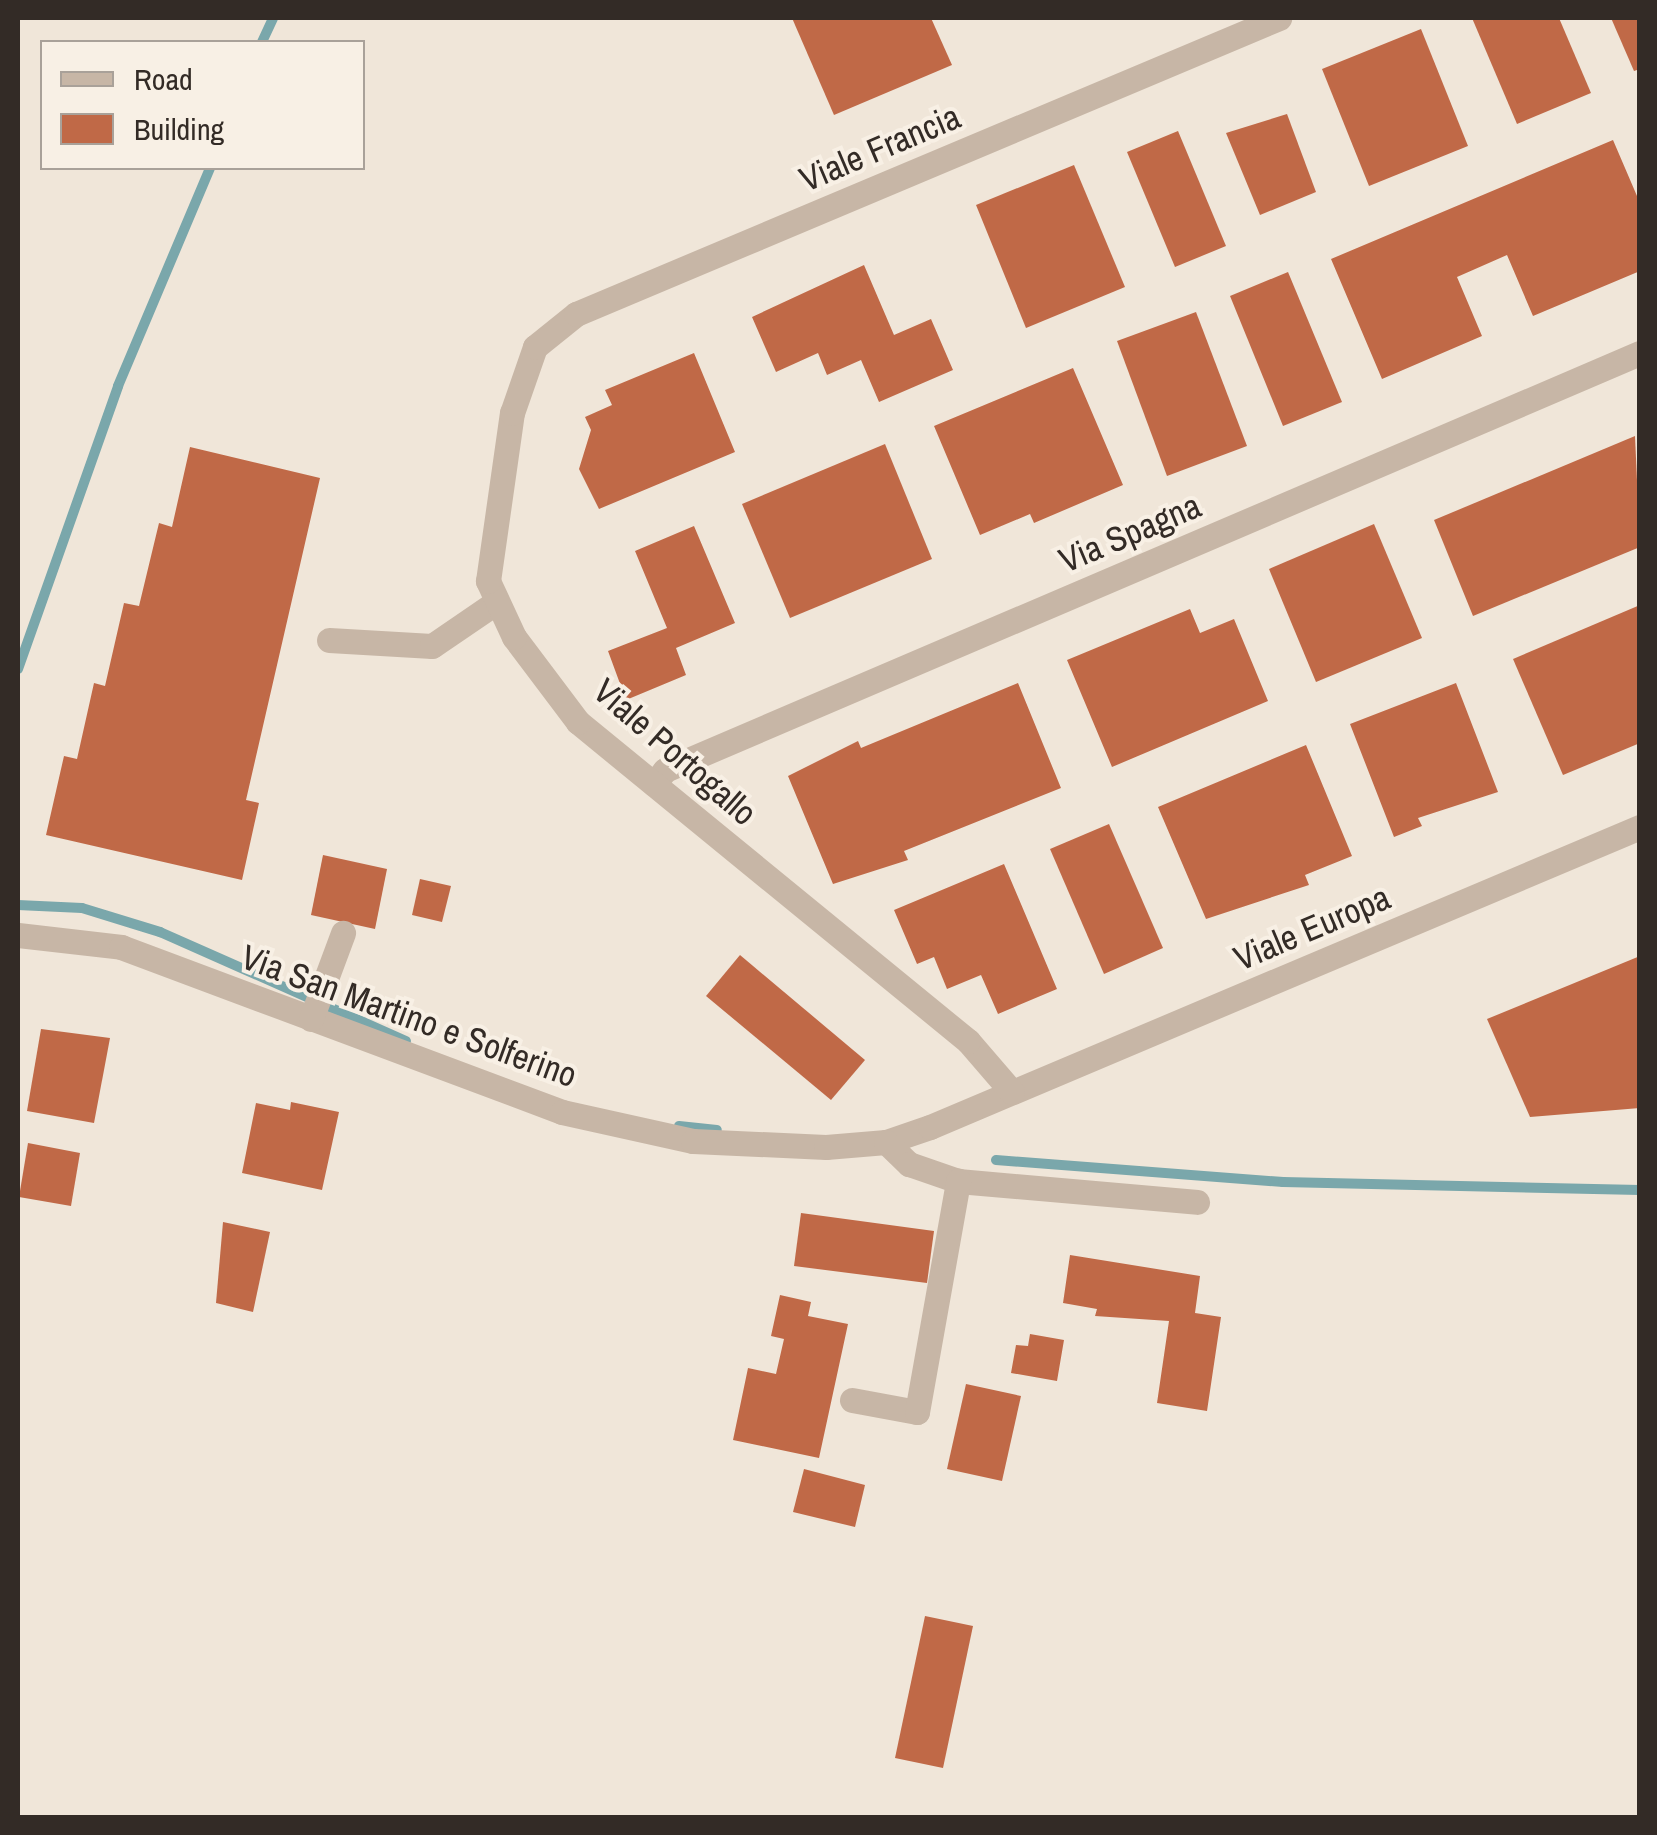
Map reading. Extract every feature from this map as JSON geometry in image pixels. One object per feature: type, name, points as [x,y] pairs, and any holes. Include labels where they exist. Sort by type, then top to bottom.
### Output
[{"type":"street","name":"Viale Francia","points":[[527,366],[550,329],[576,314],[1280,18]]},
{"type":"street","name":"Via Spagna","points":[[654,784],[665,770],[1640,353]]},
{"type":"street","name":"Viale Portogallo","points":[[527,366],[495,494],[488,580],[495,603],[578,722],[968,1041],[1012,1092]]},
{"type":"street","points":[[329,640],[432,646],[495,603]]},
{"type":"street","name":"Viale Europa","points":[[1012,1092],[1640,828]]},
{"type":"street","points":[[314,1012],[343,933]]},
{"type":"street","name":"Via San Martino e Solferino","points":[[18,934],[120,946],[314,1012],[482,1087],[630,1129],[754,1146],[886,1142],[1012,1092]]},
{"type":"street","points":[[886,1142],[908,1164],[958,1181],[1197,1202]]},
{"type":"street","points":[[852,1400],[918,1412],[958,1181]]},
{"type":"building","points":[[792,18],[931,18],[952,65],[834,115]]},
{"type":"building","points":[[1472,18],[1559,18],[1591,93],[1517,124]]},
{"type":"building","points":[[1611,18],[1640,18],[1640,69],[1634,71]]},
{"type":"building","points":[[1421,29],[1468,146],[1369,186],[1322,69]]},
{"type":"building","points":[[1287,114],[1316,192],[1260,215],[1226,133]]},
{"type":"building","points":[[1178,131],[1226,246],[1175,267],[1127,152]]},
{"type":"building","points":[[1613,140],[1640,203],[1640,271],[1533,316],[1507,255],[1457,277],[1482,336],[1382,379],[1331,259]]},
{"type":"building","points":[[1074,165],[1125,287],[1026,328],[976,205]]},
{"type":"building","points":[[864,265],[894,335],[931,319],[953,370],[879,402],[861,360],[827,375],[818,353],[776,372],[752,317]]},
{"type":"building","points":[[1288,272],[1342,402],[1283,426],[1230,296]]},
{"type":"building","points":[[1196,312],[1247,446],[1167,476],[1117,341]]},
{"type":"building","points":[[694,353],[735,452],[599,509],[579,469],[591,430],[585,417],[612,405],[605,390]]},
{"type":"building","points":[[1073,368],[1123,485],[1034,523],[1030,514],[980,535],[934,426]]},
{"type":"building","points":[[1635,436],[1640,547],[1473,616],[1434,520]]},
{"type":"building","points":[[885,444],[932,559],[790,618],[742,504]]},
{"type":"building","points":[[190,447],[320,478],[246,800],[259,803],[242,880],[46,835],[64,756],[77,759],[94,683],[105,686],[124,603],[139,606],[159,523],[172,527]]},
{"type":"building","points":[[1374,524],[1422,638],[1316,682],[1269,569]]},
{"type":"building","points":[[694,526],[735,623],[676,648],[686,675],[626,700],[608,651],[667,628],[635,551]]},
{"type":"building","points":[[1640,605],[1640,743],[1563,775],[1513,659]]},
{"type":"building","points":[[1190,609],[1200,633],[1234,619],[1268,701],[1112,767],[1067,660]]},
{"type":"building","points":[[1018,683],[1061,788],[904,851],[908,860],[833,884],[788,776],[858,741],[861,748]]},
{"type":"building","points":[[1456,683],[1498,792],[1418,818],[1422,826],[1394,837],[1350,724]]},
{"type":"building","points":[[1306,745],[1352,856],[1305,875],[1309,885],[1206,919],[1158,807]]},
{"type":"building","points":[[1109,824],[1163,948],[1104,974],[1050,849]]},
{"type":"building","points":[[323,855],[387,869],[375,929],[311,915]]},
{"type":"building","points":[[1004,864],[1057,989],[998,1014],[981,975],[947,989],[934,957],[917,964],[894,910]]},
{"type":"building","points":[[420,879],[451,886],[442,922],[412,915]]},
{"type":"building","points":[[740,955],[865,1060],[831,1100],[706,996]]},
{"type":"building","points":[[1640,956],[1640,1108],[1530,1117],[1487,1019]]},
{"type":"building","points":[[41,1029],[110,1038],[94,1123],[27,1111]]},
{"type":"building","points":[[291,1102],[339,1112],[322,1190],[242,1173],[256,1103],[290,1110]]},
{"type":"building","points":[[28,1143],[80,1153],[71,1206],[19,1197]]},
{"type":"building","points":[[801,1213],[934,1231],[927,1283],[794,1266]]},
{"type":"building","points":[[223,1222],[270,1232],[253,1312],[216,1303]]},
{"type":"building","points":[[1070,1255],[1200,1276],[1195,1313],[1221,1317],[1207,1411],[1157,1403],[1169,1321],[1095,1316],[1097,1309],[1063,1303]]},
{"type":"building","points":[[780,1295],[811,1302],[808,1316],[848,1324],[819,1458],[733,1440],[748,1368],[776,1374],[784,1339],[771,1336]]},
{"type":"building","points":[[1030,1334],[1064,1340],[1057,1381],[1011,1373],[1016,1345],[1028,1346]]},
{"type":"building","points":[[966,1384],[1021,1396],[1002,1481],[947,1469]]},
{"type":"building","points":[[804,1469],[865,1485],[855,1527],[793,1512]]},
{"type":"building","points":[[925,1616],[973,1626],[943,1768],[895,1758]]},
{"type":"waterway","points":[[263,40],[273,18]]},
{"type":"waterway","points":[[18,669],[118,386],[209,170]]},
{"type":"waterway","points":[[18,905],[82,908],[160,932],[406,1041]]},
{"type":"waterway","points":[[679,1126],[717,1130]]},
{"type":"waterway","points":[[996,1160],[1283,1182],[1640,1190]]}]
